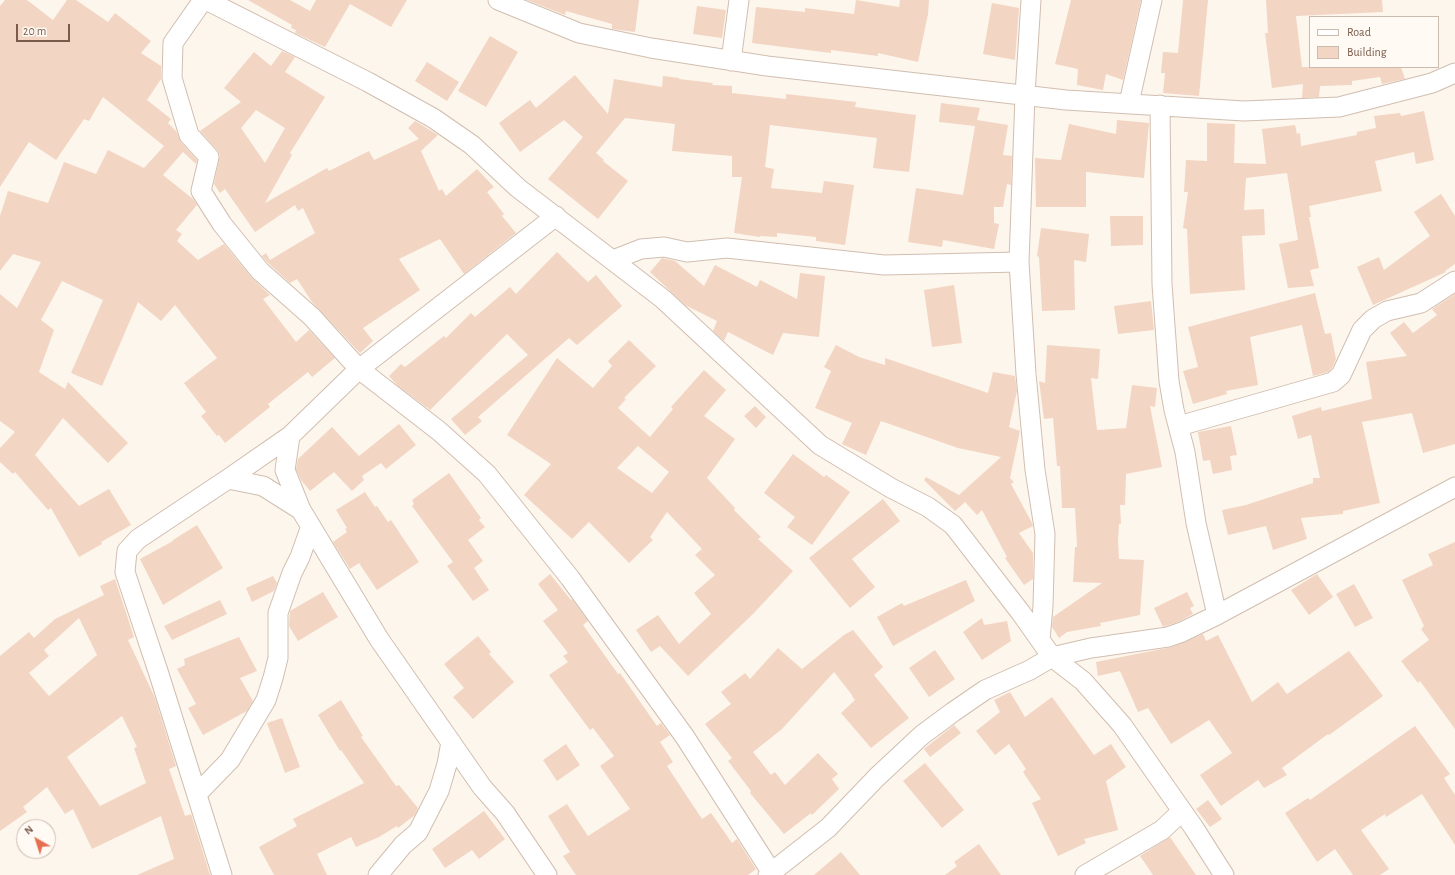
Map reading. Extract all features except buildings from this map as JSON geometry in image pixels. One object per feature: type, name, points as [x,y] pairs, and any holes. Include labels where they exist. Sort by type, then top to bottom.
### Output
[{"type":"street","points":[[1224,875],[1182,811],[1122,725],[1083,682],[1052,657],[1021,613],[953,525],[928,507],[891,488],[820,445],[663,299],[518,188],[472,145],[432,118],[368,82],[204,0],[173,43],[172,78],[189,135],[209,157],[201,192],[222,224],[260,271],[312,317],[359,369],[439,431],[487,474],[570,578],[685,737],[770,874],[828,828],[877,777],[922,734],[985,690],[1030,670],[1052,657],[1091,648],[1168,637],[1217,615],[1455,487]]},
{"type":"street","points":[[498,0],[579,33],[651,48],[767,66],[1066,100],[1244,110],[1339,107],[1432,83],[1455,72]]},
{"type":"street","points":[[731,61],[739,0]]},
{"type":"street","points":[[1031,0],[1025,95],[1019,262],[1026,374],[1035,470],[1045,534],[1043,606],[1040,640]]},
{"type":"street","points":[[1129,104],[1152,0]]},
{"type":"street","points":[[1160,105],[1162,284],[1169,381],[1185,452],[1196,523],[1217,615]]},
{"type":"street","points":[[222,875],[125,572],[127,552],[138,539],[290,436],[359,369],[556,216]]},
{"type":"street","points":[[613,260],[641,248],[664,247],[687,252],[727,248],[884,265],[1019,262]]},
{"type":"street","points":[[1179,426],[1333,382],[1341,375],[1362,330],[1372,319],[1387,311],[1421,303],[1455,280]]},
{"type":"street","points":[[290,436],[285,470],[301,510],[379,639],[482,787],[505,813],[547,875]]},
{"type":"street","points":[[228,479],[263,486],[301,510]]},
{"type":"street","points":[[197,794],[230,760],[266,700],[278,658],[278,613],[311,526]]},
{"type":"street","points":[[378,875],[403,845],[418,832],[439,791],[447,764],[451,742]]},
{"type":"street","points":[[1085,875],[1162,830],[1182,811]]}]
